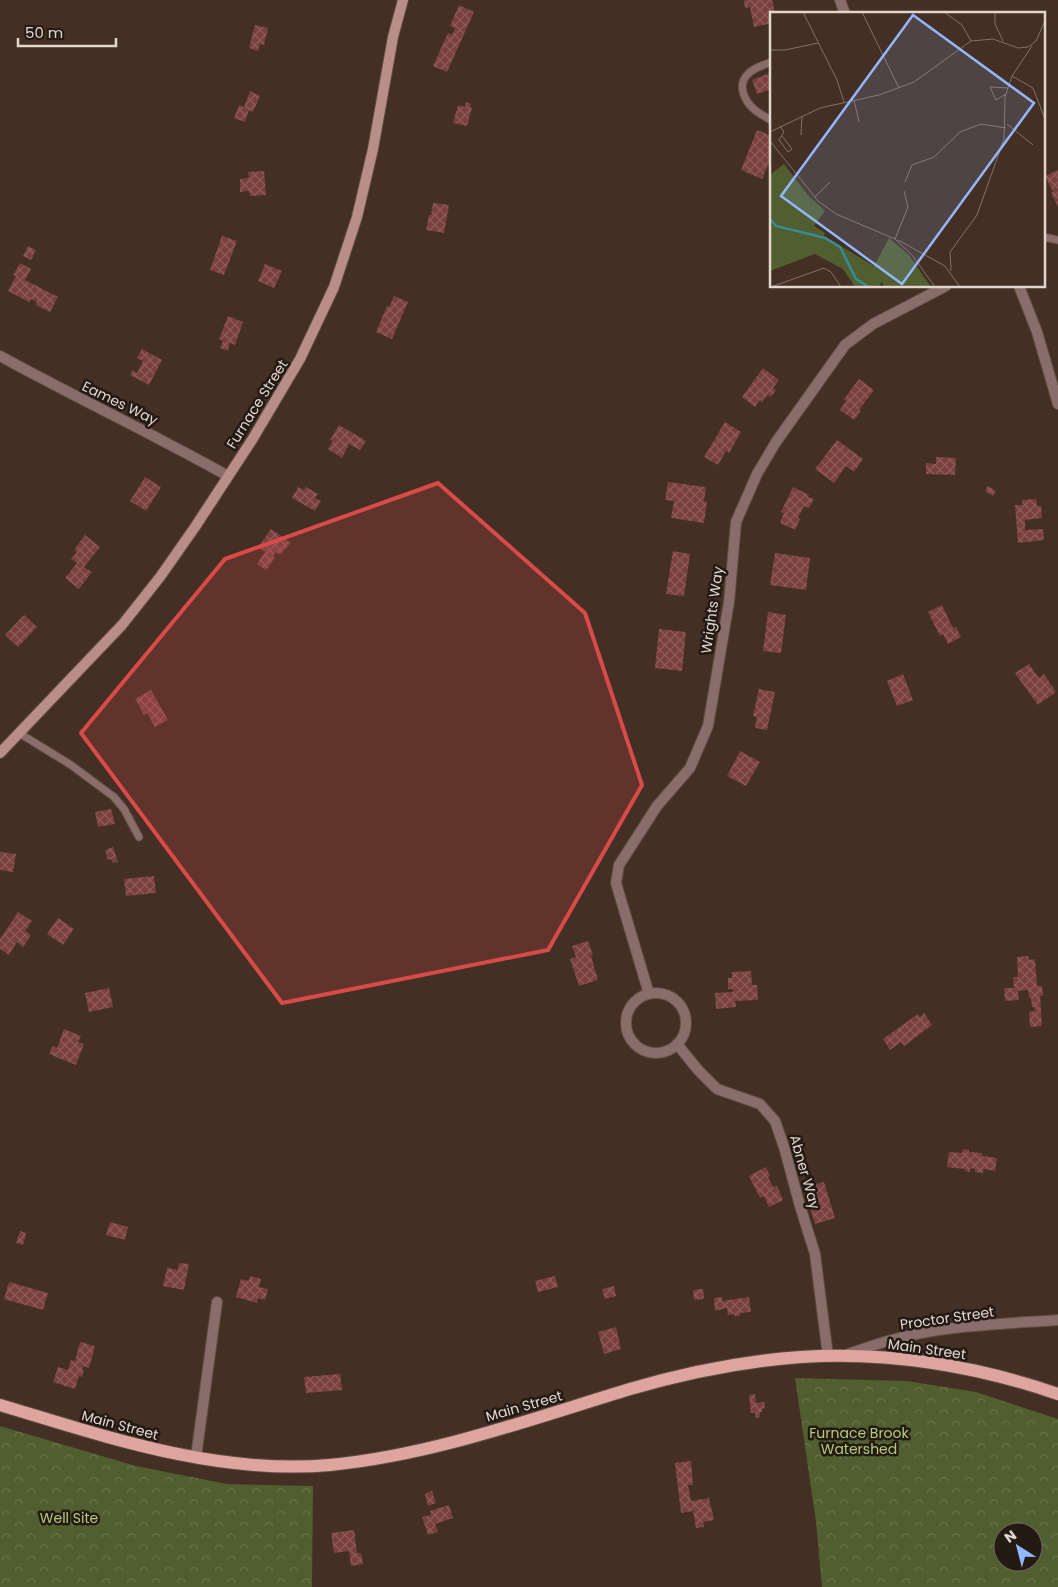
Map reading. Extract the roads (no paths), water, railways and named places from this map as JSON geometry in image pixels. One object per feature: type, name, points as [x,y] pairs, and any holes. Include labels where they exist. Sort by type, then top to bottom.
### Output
[{"type":"main road","name":"Furnace Street","points":[[0,753],[100,649],[137,607],[182,546],[263,422],[296,366],[324,312],[340,272],[363,194],[403,0]]},
{"type":"main road","name":"Main Street","points":[[0,1405],[110,1439],[171,1453],[258,1465],[297,1466],[328,1465],[389,1457],[495,1431],[633,1388],[693,1374],[776,1360],[843,1356],[945,1365],[996,1376],[1058,1394]]},
{"type":"street","points":[[840,0],[844,12]]},
{"type":"street","name":"Wrights Way","points":[[649,994],[616,883],[619,865],[657,806],[690,768],[708,726],[729,602],[736,522],[757,474],[776,442],[844,345],[872,324],[942,288]]},
{"type":"street","points":[[1020,288],[1037,332],[1058,404]]},
{"type":"street","name":"Eames Way","points":[[0,356],[62,390],[148,432],[228,476]]},
{"type":"street","points":[[656,993],[672,997],[682,1008],[686,1023],[682,1038],[677,1044],[664,1052],[648,1052],[635,1044],[627,1031],[626,1023],[630,1008],[642,997],[649,994],[656,993]]},
{"type":"street","name":"Abner Way","points":[[677,1044],[698,1070],[717,1089],[760,1104],[775,1121],[815,1254],[828,1356]]},
{"type":"street","points":[[196,1457],[217,1302]]},
{"type":"street","name":"Proctor Street","points":[[843,1356],[911,1335],[963,1328],[1058,1320]]},
{"type":"lane","points":[[770,63],[756,68],[746,76],[742,86],[743,95],[754,110],[770,120]]},
{"type":"lane","points":[[19,733],[71,765],[114,797],[124,809],[138,836]]},
{"type":"park label","name":"Furnace Brook Watershed","points":[[859,1442]]},
{"type":"park label","name":"Well Site","points":[[69,1518]]}]
